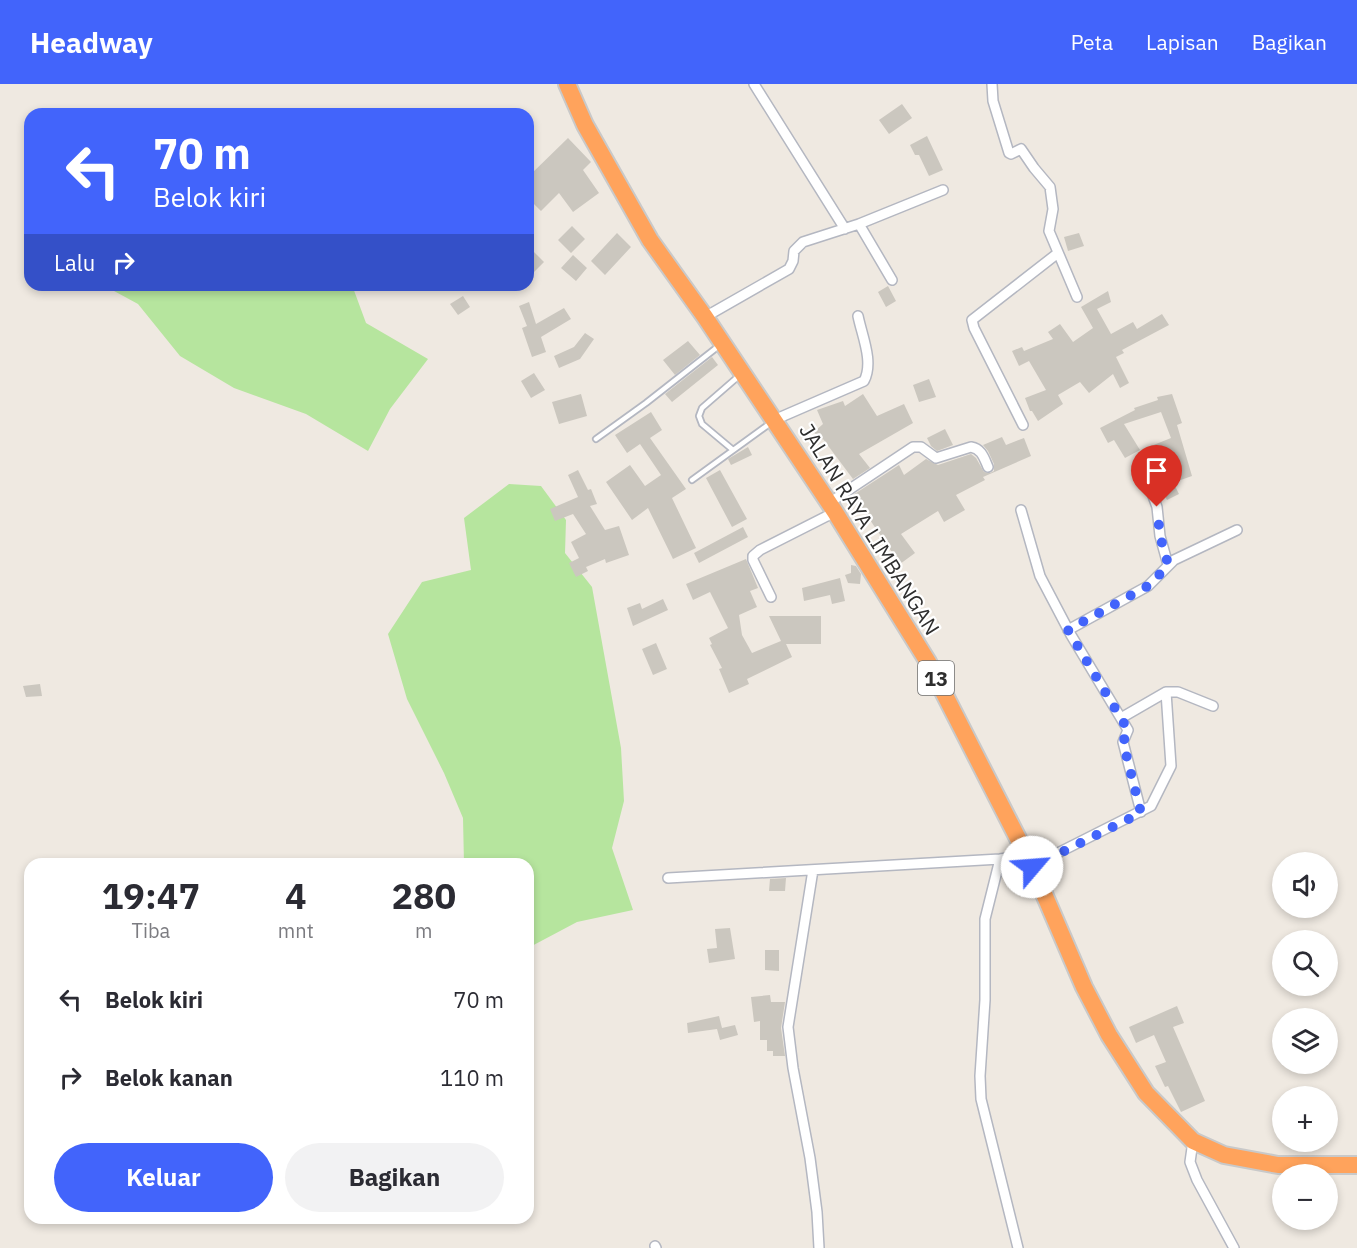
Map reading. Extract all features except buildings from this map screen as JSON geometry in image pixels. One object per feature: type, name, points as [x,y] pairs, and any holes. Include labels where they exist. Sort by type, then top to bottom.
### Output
[{"type":"highway","name":"JALAN RAYA LIMBANGAN","points":[[567,84],[585,125],[650,240],[705,317],[832,507],[928,662],[1030,861],[1084,987],[1109,1035],[1146,1093],[1193,1141],[1224,1155],[1278,1165],[1357,1166]]},
{"type":"street","points":[[754,84],[845,229]]},
{"type":"street","points":[[992,84],[993,101],[1009,153],[1021,149],[1050,187],[1053,209],[1049,231],[1077,297]]},
{"type":"street","points":[[705,317],[789,269],[794,251],[803,242],[859,224],[943,190]]},
{"type":"street","points":[[859,224],[892,280]]},
{"type":"street","points":[[1023,425],[972,320],[1058,253]]},
{"type":"street","points":[[774,420],[864,381],[868,374],[868,364],[858,316]]},
{"type":"street","points":[[771,597],[753,556],[832,507],[913,447],[921,447],[936,459],[971,447],[975,448],[982,454],[988,467]]},
{"type":"street","points":[[1141,463],[1157,507],[1160,536],[1168,564]]},
{"type":"street","points":[[1021,510],[1040,576],[1068,630],[1129,731],[1123,742],[1141,813]]},
{"type":"street","points":[[1068,630],[1148,586],[1168,564],[1237,530]]},
{"type":"street","points":[[1121,718],[1166,692],[1178,692],[1213,706]]},
{"type":"street","points":[[668,878],[1000,859],[1030,861],[1141,813],[1153,803],[1171,766],[1166,692]]},
{"type":"street","points":[[1000,859],[985,920],[985,1000],[980,1084],[981,1099],[1018,1248]]},
{"type":"street","points":[[813,870],[788,1027],[793,1068],[810,1158],[819,1248]]},
{"type":"street","points":[[1193,1141],[1190,1162],[1197,1180],[1234,1248]]},
{"type":"lane","points":[[596,439],[660,393],[722,343]]},
{"type":"lane","points":[[733,450],[702,424],[699,417],[702,408],[742,373]]},
{"type":"lane","points":[[692,480],[774,420]]},
{"type":"green space","points":[[114,291],[354,291],[366,323],[428,359],[390,409],[368,451],[306,414],[234,388],[180,356],[138,304]]},
{"type":"green space","points":[[509,484],[541,486],[566,520],[565,553],[592,587],[621,748],[624,801],[612,848],[633,910],[577,922],[534,945],[534,858],[464,858],[463,818],[444,773],[407,699],[388,634],[422,582],[471,570],[464,518]]},
{"type":"route","points":[[1032,867],[1141,813],[1123,742],[1129,731],[1068,630],[1148,586],[1168,564],[1160,536],[1157,507]]}]
